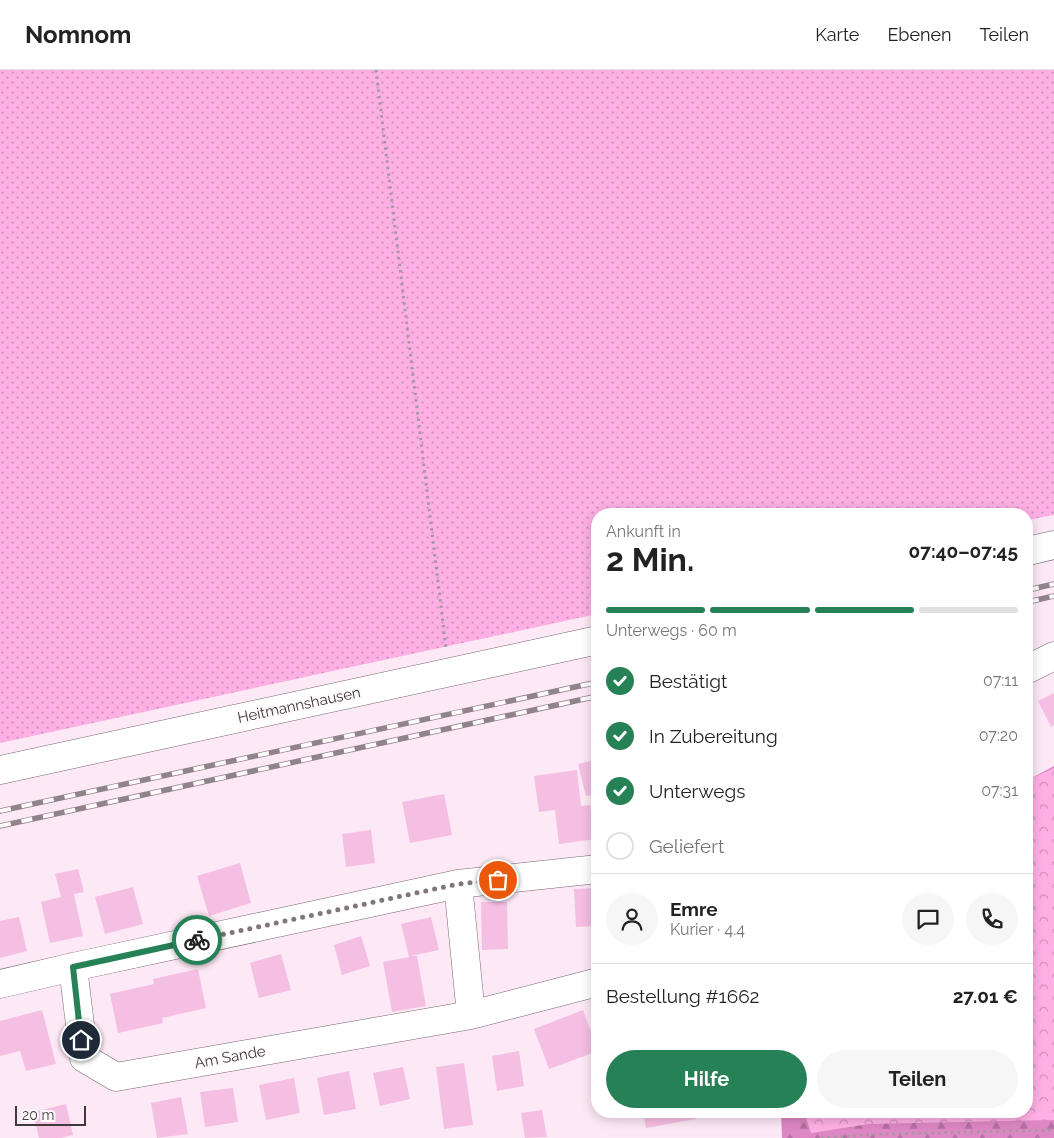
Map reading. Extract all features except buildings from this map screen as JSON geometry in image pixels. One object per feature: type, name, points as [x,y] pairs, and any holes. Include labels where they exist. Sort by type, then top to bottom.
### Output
[{"type":"street","points":[[1033,550],[1054,545]]},
{"type":"street","name":"Heitmannshausen","points":[[0,770],[591,642]]},
{"type":"street","points":[[1033,666],[1054,656]]},
{"type":"street","points":[[0,984],[458,884],[591,870]]},
{"type":"street","points":[[458,884],[471,1015]]},
{"type":"street","name":"Am Sande","points":[[73,967],[84,1058],[116,1077],[471,1015],[591,984]]},
{"type":"path","points":[[376,70],[449,673]]},
{"type":"path","points":[[821,1138],[884,1134],[1054,1130]]},
{"type":"green space","points":[[0,70],[1054,70],[1054,515],[1033,519],[1033,508],[591,508],[591,615],[0,743]]},
{"type":"green space","points":[[1054,766],[1054,1138],[782,1138],[781,1118],[1033,1118],[1033,777]]},
{"type":"green space","points":[[1054,768],[1054,1120],[869,1124],[811,1133],[806,1118],[1033,1118],[1033,778]]},
{"type":"railway","points":[[1033,589],[1054,584]]},
{"type":"railway","points":[[1033,601],[1054,596]]},
{"type":"railway","points":[[0,811],[591,684]]},
{"type":"railway","points":[[0,826],[591,698]]},
{"type":"way so far","points":[[197,940],[458,884],[498,880]]},
{"type":"route","points":[[81,1040],[73,967],[197,940]]}]
